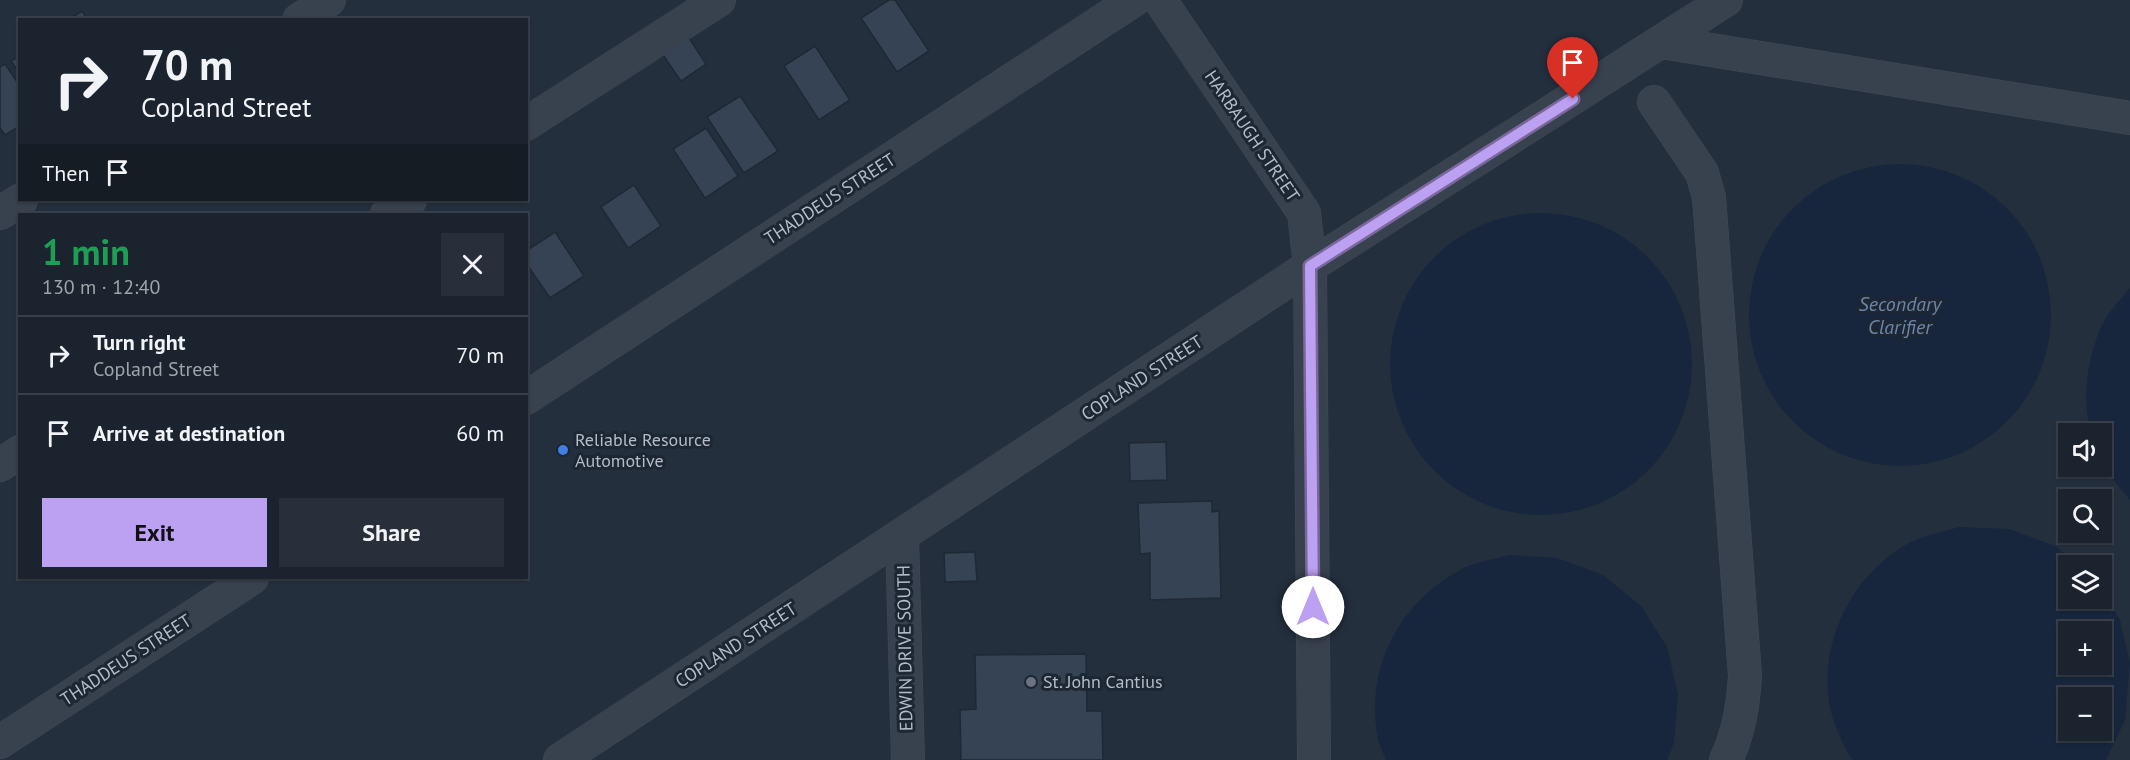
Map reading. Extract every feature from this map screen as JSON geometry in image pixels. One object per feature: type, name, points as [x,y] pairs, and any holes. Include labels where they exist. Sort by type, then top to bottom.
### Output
[{"type":"street","points":[[302,18],[329,0]]},
{"type":"street","points":[[528,123],[719,0]]},
{"type":"street","name":"THADDEUS STREET","points":[[528,397],[1134,0]]},
{"type":"street","name":"HARBAUGH STREET","points":[[1160,0],[1304,213],[1310,266],[1314,760]]},
{"type":"street","name":"COPLAND STREET","points":[[560,760],[1310,266],[1726,0]]},
{"type":"street","points":[[1662,42],[2130,118]]},
{"type":"street","points":[[1654,102],[1702,173],[1709,197],[1745,676],[1743,709],[1736,740],[1726,760]]},
{"type":"street","points":[[0,213],[19,201]]},
{"type":"street","points":[[389,213],[408,201]]},
{"type":"street","points":[[0,465],[18,453]]},
{"type":"street","name":"EDWIN DRIVE SOUTH","points":[[902,536],[908,760]]},
{"type":"street","name":"THADDEUS STREET","points":[[0,742],[250,579]]},
{"type":"water","name":"Secondary Clarifier","points":[[1900,164],[1929,167],[1971,182],[1996,199],[2016,219],[2039,257],[2048,286],[2051,315],[2048,344],[2033,386],[2016,411],[1996,431],[1958,454],[1929,463],[1900,466],[1871,463],[1829,448],[1804,431],[1784,411],[1761,373],[1752,344],[1749,315],[1752,286],[1767,244],[1784,219],[1804,199],[1842,176],[1871,167]]},
{"type":"water","points":[[1541,213],[1570,216],[1599,225],[1625,239],[1647,258],[1666,280],[1680,306],[1689,335],[1692,364],[1689,393],[1680,422],[1666,448],[1647,470],[1625,489],[1599,503],[1570,512],[1541,515],[1512,512],[1483,503],[1457,489],[1435,470],[1416,448],[1402,422],[1393,393],[1390,364],[1393,335],[1402,306],[1416,280],[1435,258],[1457,239],[1483,225],[1512,216]]},
{"type":"water","points":[[2130,288],[2130,500],[2111,477],[2112,423],[2089,423],[2088,421],[2086,393],[2090,364],[2097,337],[2111,310]]},
{"type":"water","points":[[1959,527],[2009,529],[2055,546],[2066,555],[2058,555],[2058,609],[2112,609],[2112,607],[2120,620],[2130,663],[2125,720],[2106,760],[1853,760],[1848,754],[1830,707],[1829,658],[1835,634],[1856,591],[1872,572],[1890,555],[1928,535]]},
{"type":"water","points":[[1508,555],[1557,558],[1603,575],[1641,606],[1667,647],[1678,694],[1674,743],[1667,760],[1386,760],[1379,744],[1375,708],[1377,684],[1392,638],[1404,618],[1439,584],[1465,567]]},
{"type":"building","points":[[889,0],[895,0],[929,51],[897,72],[861,18]]},
{"type":"building","points":[[82,11],[87,18],[71,18]]},
{"type":"building","points":[[689,38],[706,64],[681,81],[663,55]]},
{"type":"building","points":[[815,46],[850,100],[819,120],[784,66]]},
{"type":"building","points":[[18,57],[18,71],[11,61]]},
{"type":"building","points":[[5,64],[18,83],[18,127],[5,135],[0,128],[0,67]]},
{"type":"building","points":[[740,96],[778,151],[744,173],[707,117]]},
{"type":"building","points":[[706,128],[738,176],[705,198],[673,149]]},
{"type":"building","points":[[634,185],[661,226],[628,248],[601,207]]},
{"type":"building","points":[[555,232],[584,276],[550,298],[528,266],[528,250]]},
{"type":"building","points":[[1166,442],[1167,480],[1130,481],[1129,443]]},
{"type":"building","points":[[1212,501],[1212,512],[1219,511],[1221,598],[1150,600],[1150,553],[1140,554],[1138,503]]},
{"type":"building","points":[[975,552],[977,581],[945,582],[944,553]]},
{"type":"building","name":"St. John Cantius","points":[[1086,654],[1087,711],[1102,711],[1103,760],[961,760],[960,710],[976,709],[975,655]]},
{"type":"place","name":"Reliable Resource Automotive","points":[[563,450]]},
{"type":"place","name":"St. John Cantius","points":[[1031,682]]},
{"type":"route","points":[[1313,607],[1310,266],[1573,99]]}]
